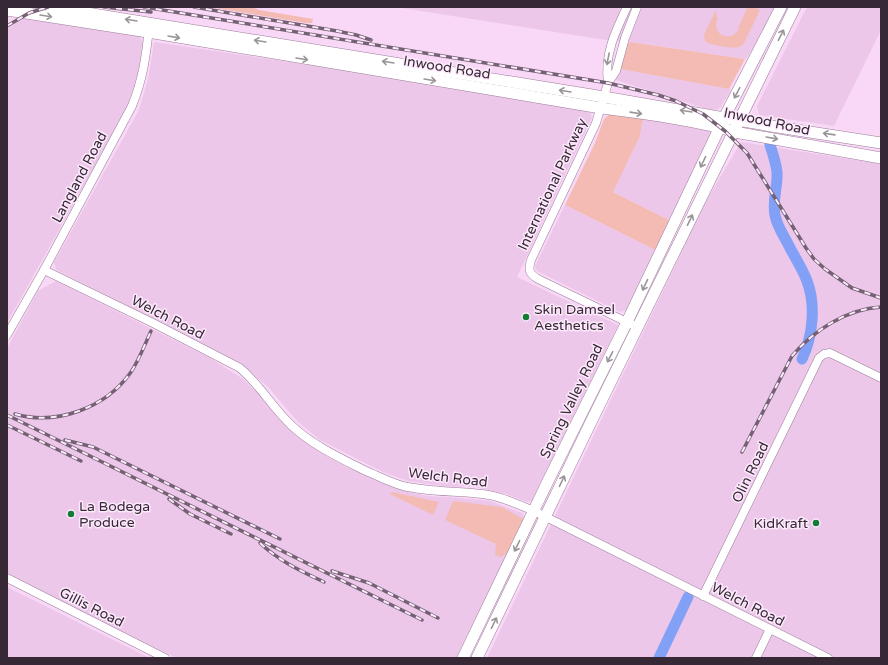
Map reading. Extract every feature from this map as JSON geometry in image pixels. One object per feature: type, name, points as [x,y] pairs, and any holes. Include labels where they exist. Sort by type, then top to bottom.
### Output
[{"type":"main road","name":"Inwood Road","points":[[50,7],[149,28],[278,50],[453,78],[604,97],[722,122],[733,130],[881,158]]},
{"type":"main road","name":"Spring Valley Road","points":[[477,658],[546,516],[632,324],[662,250],[722,122],[781,7]]},
{"type":"main road","name":"Spring Valley Road","points":[[463,658],[534,511],[632,324],[673,255],[733,130],[795,7]]},
{"type":"main road","name":"Inwood Road","points":[[7,10],[149,28]]},
{"type":"main road","points":[[771,55],[768,52],[767,47],[776,18]]},
{"type":"main road","points":[[755,58],[759,60],[760,64],[757,72],[759,78]]},
{"type":"main road","name":"Inwood Road","points":[[453,78],[601,108],[722,122],[738,120],[881,143]]},
{"type":"main road","points":[[849,153],[853,138]]},
{"type":"main road","points":[[662,250],[673,255]]},
{"type":"street","name":"International Parkway","points":[[608,83],[606,69],[610,47],[619,22],[627,7]]},
{"type":"street","name":"International Parkway","points":[[632,324],[532,276],[529,272],[531,260],[596,123],[608,83],[616,71],[625,38],[637,7]]},
{"type":"street","name":"Langland Road","points":[[7,335],[44,270],[132,106],[140,87],[149,28]]},
{"type":"street","name":"Welch Road","points":[[44,270],[153,323],[240,368],[249,375],[290,424],[326,451],[346,461],[390,482],[404,486],[500,497],[546,516],[828,658]]},
{"type":"street","name":"Olin Road","points":[[703,596],[819,358],[824,354],[830,353],[881,378]]},
{"type":"street","name":"Gillis Road","points":[[7,578],[165,658]]},
{"type":"street","points":[[756,658],[770,629]]},
{"type":"shaded area","points":[[209,7],[252,7],[259,10],[313,19],[312,23],[306,23]]},
{"type":"shaded area","points":[[395,7],[774,7],[757,43],[746,59],[630,42],[606,40]]},
{"type":"shaded area","points":[[717,7],[715,12],[717,13],[716,16],[718,18],[716,24],[717,29],[722,35],[726,36],[731,36],[739,29],[738,28],[748,7],[753,7],[760,10],[744,43],[741,46],[721,46],[705,41],[704,35]]},
{"type":"shaded area","points":[[807,7],[881,7],[881,30],[834,126],[759,115],[757,106]]},
{"type":"shaded area","points":[[24,16],[139,35],[143,42],[138,75],[127,108],[7,323],[7,30]]},
{"type":"shaded area","points":[[154,42],[461,87],[588,108],[592,117],[517,277],[618,325],[532,501],[527,502],[506,494],[471,486],[450,487],[408,481],[383,472],[320,440],[298,422],[268,387],[240,363],[56,270],[54,262],[139,110],[148,79]]},
{"type":"shaded area","points":[[630,42],[745,59],[729,89],[620,69],[627,45]]},
{"type":"shaded area","points":[[620,69],[731,90],[720,108],[713,111],[616,80]]},
{"type":"shaded area","points":[[611,113],[643,117],[640,136],[613,192],[669,220],[655,250],[565,205],[595,143],[604,119]]},
{"type":"shaded area","points":[[643,117],[707,128],[711,135],[669,220],[613,192],[640,136]]},
{"type":"shaded area","points":[[741,142],[881,164],[881,658],[487,658],[705,203]]},
{"type":"shaded area","points":[[565,205],[655,250],[626,310],[620,312],[537,271],[535,266]]},
{"type":"shaded area","points":[[56,281],[210,358],[243,379],[312,447],[336,461],[379,482],[408,492],[427,496],[490,501],[522,513],[525,518],[457,658],[176,658],[7,575],[7,348],[38,291]]},
{"type":"shaded area","points":[[392,492],[439,502],[433,515],[390,494]]},
{"type":"shaded area","points":[[453,501],[502,507],[523,519],[507,553],[501,557],[495,555],[496,544],[445,520]]},
{"type":"shaded area","points":[[7,587],[150,658],[7,658]]},
{"type":"waterway","points":[[770,145],[777,172],[774,204],[777,224],[805,277],[812,300],[811,331],[802,359]]},
{"type":"waterway","points":[[659,658],[688,597]]},
{"type":"railway","points":[[7,26],[29,13],[48,7]]},
{"type":"railway","points":[[104,7],[151,12]]},
{"type":"railway","points":[[144,7],[608,83],[676,101],[703,114],[725,131],[747,153],[814,259],[825,269],[852,288],[881,298]]},
{"type":"railway","points":[[194,7],[337,31],[371,40]]},
{"type":"railway","points":[[742,452],[792,356],[810,338],[832,322],[856,312],[881,307]]},
{"type":"railway","points":[[15,414],[47,418],[79,411],[94,404],[121,385],[131,372],[151,331]]},
{"type":"railway","points":[[7,415],[422,620]]},
{"type":"railway","points":[[7,425],[81,461]]},
{"type":"railway","points":[[65,440],[93,447],[280,539]]},
{"type":"railway","points":[[169,499],[190,514],[231,534]]},
{"type":"railway","points":[[260,543],[299,570],[324,582]]},
{"type":"railway","points":[[332,571],[369,583],[438,618]]},
{"type":"place","name":"Skin Damsel Aesthetics","points":[[526,317]]},
{"type":"place","name":"La Bodega Produce","points":[[71,514]]},
{"type":"place","name":"KidKraft","points":[[816,523]]}]
